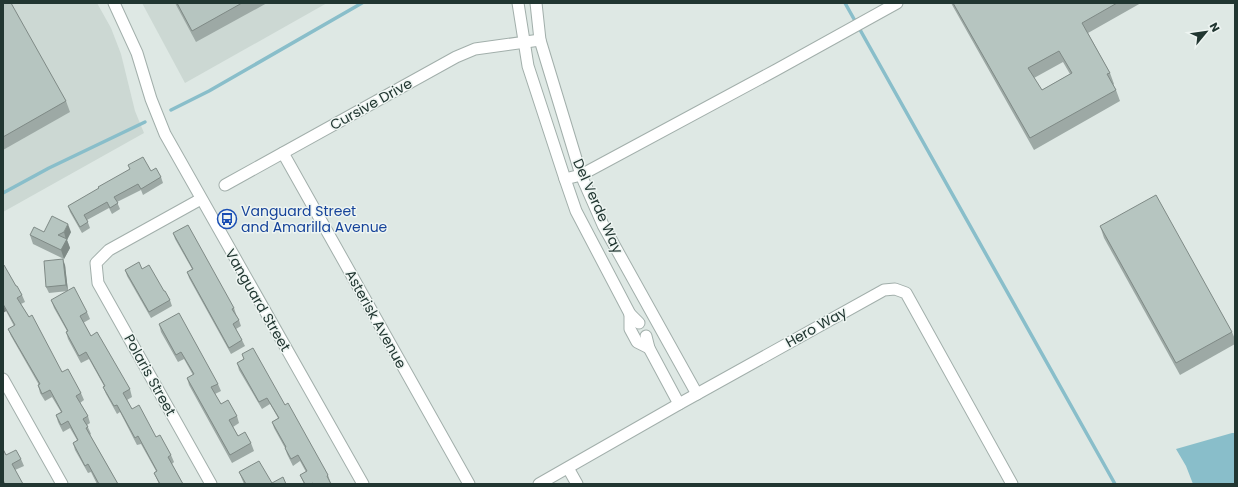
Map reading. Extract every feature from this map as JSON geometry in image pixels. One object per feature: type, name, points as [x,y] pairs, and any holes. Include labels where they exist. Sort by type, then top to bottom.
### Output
[{"type":"street","name":"Vanguard Street","points":[[114,3],[137,53],[151,99],[162,127],[201,199],[363,484]]},
{"type":"street","name":"Del Verde Way","points":[[518,3],[528,66],[576,210],[630,314],[639,323]]},
{"type":"street","name":"Del Verde Way","points":[[536,3],[540,40],[581,174],[603,225],[697,394]]},
{"type":"street","points":[[565,179],[581,174],[776,70],[897,3]]},
{"type":"street","name":"Cursive Drive","points":[[225,185],[456,57],[475,49],[540,40]]},
{"type":"street","name":"Asterisk Avenue","points":[[283,153],[469,484]]},
{"type":"street","name":"Polaris Street","points":[[201,199],[109,250],[96,263],[98,283],[211,484]]},
{"type":"street","name":"Hero Way","points":[[539,484],[884,290],[895,289],[906,293],[1012,484]]},
{"type":"street","points":[[630,314],[647,304]]},
{"type":"street","name":"Del Verde Way","points":[[630,314],[630,329],[637,342],[649,348]]},
{"type":"street","name":"Del Verde Way","points":[[646,336],[649,348],[679,404]]},
{"type":"street","points":[[3,380],[62,484]]},
{"type":"street","points":[[568,468],[577,484]]},
{"type":"shaded area","points":[[3,3],[97,3],[111,28],[121,54],[135,111],[144,133],[3,212]]},
{"type":"shaded area","points":[[142,3],[327,3],[185,83]]},
{"type":"water","points":[[1235,433],[1235,484],[1193,484],[1186,466],[1176,449]]},
{"type":"building","points":[[3,3],[11,3],[66,101],[3,137]]},
{"type":"building","points":[[177,3],[242,3],[192,31]]},
{"type":"building","points":[[953,3],[1117,3],[1082,23],[1110,73],[1107,74],[1116,90],[1030,138]],"holes":[[[1059,51],[1072,73],[1042,90],[1028,68]]]},
{"type":"building","points":[[143,157],[151,171],[156,168],[161,177],[141,189],[138,184],[114,197],[118,203],[110,208],[107,202],[84,215],[88,222],[80,227],[68,206],[130,169],[128,165]]},
{"type":"building","points":[[1156,195],[1232,332],[1176,363],[1100,226]]},
{"type":"building","points":[[52,216],[68,224],[64,232],[58,235],[67,239],[61,250],[30,235],[34,227],[44,232]]},
{"type":"building","points":[[188,225],[234,308],[232,309],[239,320],[233,324],[242,340],[229,348],[187,272],[193,269],[173,233]]},
{"type":"building","points":[[63,259],[66,285],[46,287],[44,261]]},
{"type":"building","points":[[139,262],[142,269],[149,265],[170,300],[149,312],[125,270]]},
{"type":"building","points":[[3,265],[22,295],[17,298],[29,317],[32,315],[62,372],[68,369],[81,393],[76,396],[88,416],[83,419],[88,427],[86,428],[118,484],[99,484],[88,464],[85,466],[73,443],[78,440],[68,421],[61,425],[56,415],[62,412],[50,390],[42,394],[38,385],[40,384],[8,329],[15,325],[3,304]]},
{"type":"building","points":[[74,287],[87,312],[80,316],[91,336],[97,332],[130,389],[123,393],[132,409],[139,405],[156,437],[160,435],[171,455],[168,457],[183,484],[160,484],[154,473],[157,471],[138,436],[135,438],[117,405],[114,406],[103,387],[105,386],[86,352],[79,356],[66,332],[68,331],[51,300]]},
{"type":"building","points":[[179,313],[218,384],[211,387],[221,404],[228,400],[237,416],[229,420],[238,436],[245,432],[251,443],[230,455],[187,378],[194,374],[181,352],[176,355],[159,324]]},
{"type":"building","points":[[253,348],[285,405],[288,403],[328,475],[327,476],[331,484],[305,484],[300,475],[307,471],[298,455],[291,459],[272,422],[279,418],[267,398],[259,402],[237,363],[244,359],[242,354]]},
{"type":"building","points":[[3,449],[6,455],[16,450],[21,459],[12,464],[23,484],[5,484],[3,480]]},
{"type":"building","points":[[259,461],[272,483],[283,477],[286,484],[246,484],[239,472]]},
{"type":"waterway","points":[[171,110],[209,91],[362,3]]},
{"type":"waterway","points":[[845,3],[1115,484]]},
{"type":"waterway","points":[[3,193],[49,168],[145,122]]},
{"type":"place","name":"Vanguard Street and Amarilla Avenue","points":[[227,219]]}]
